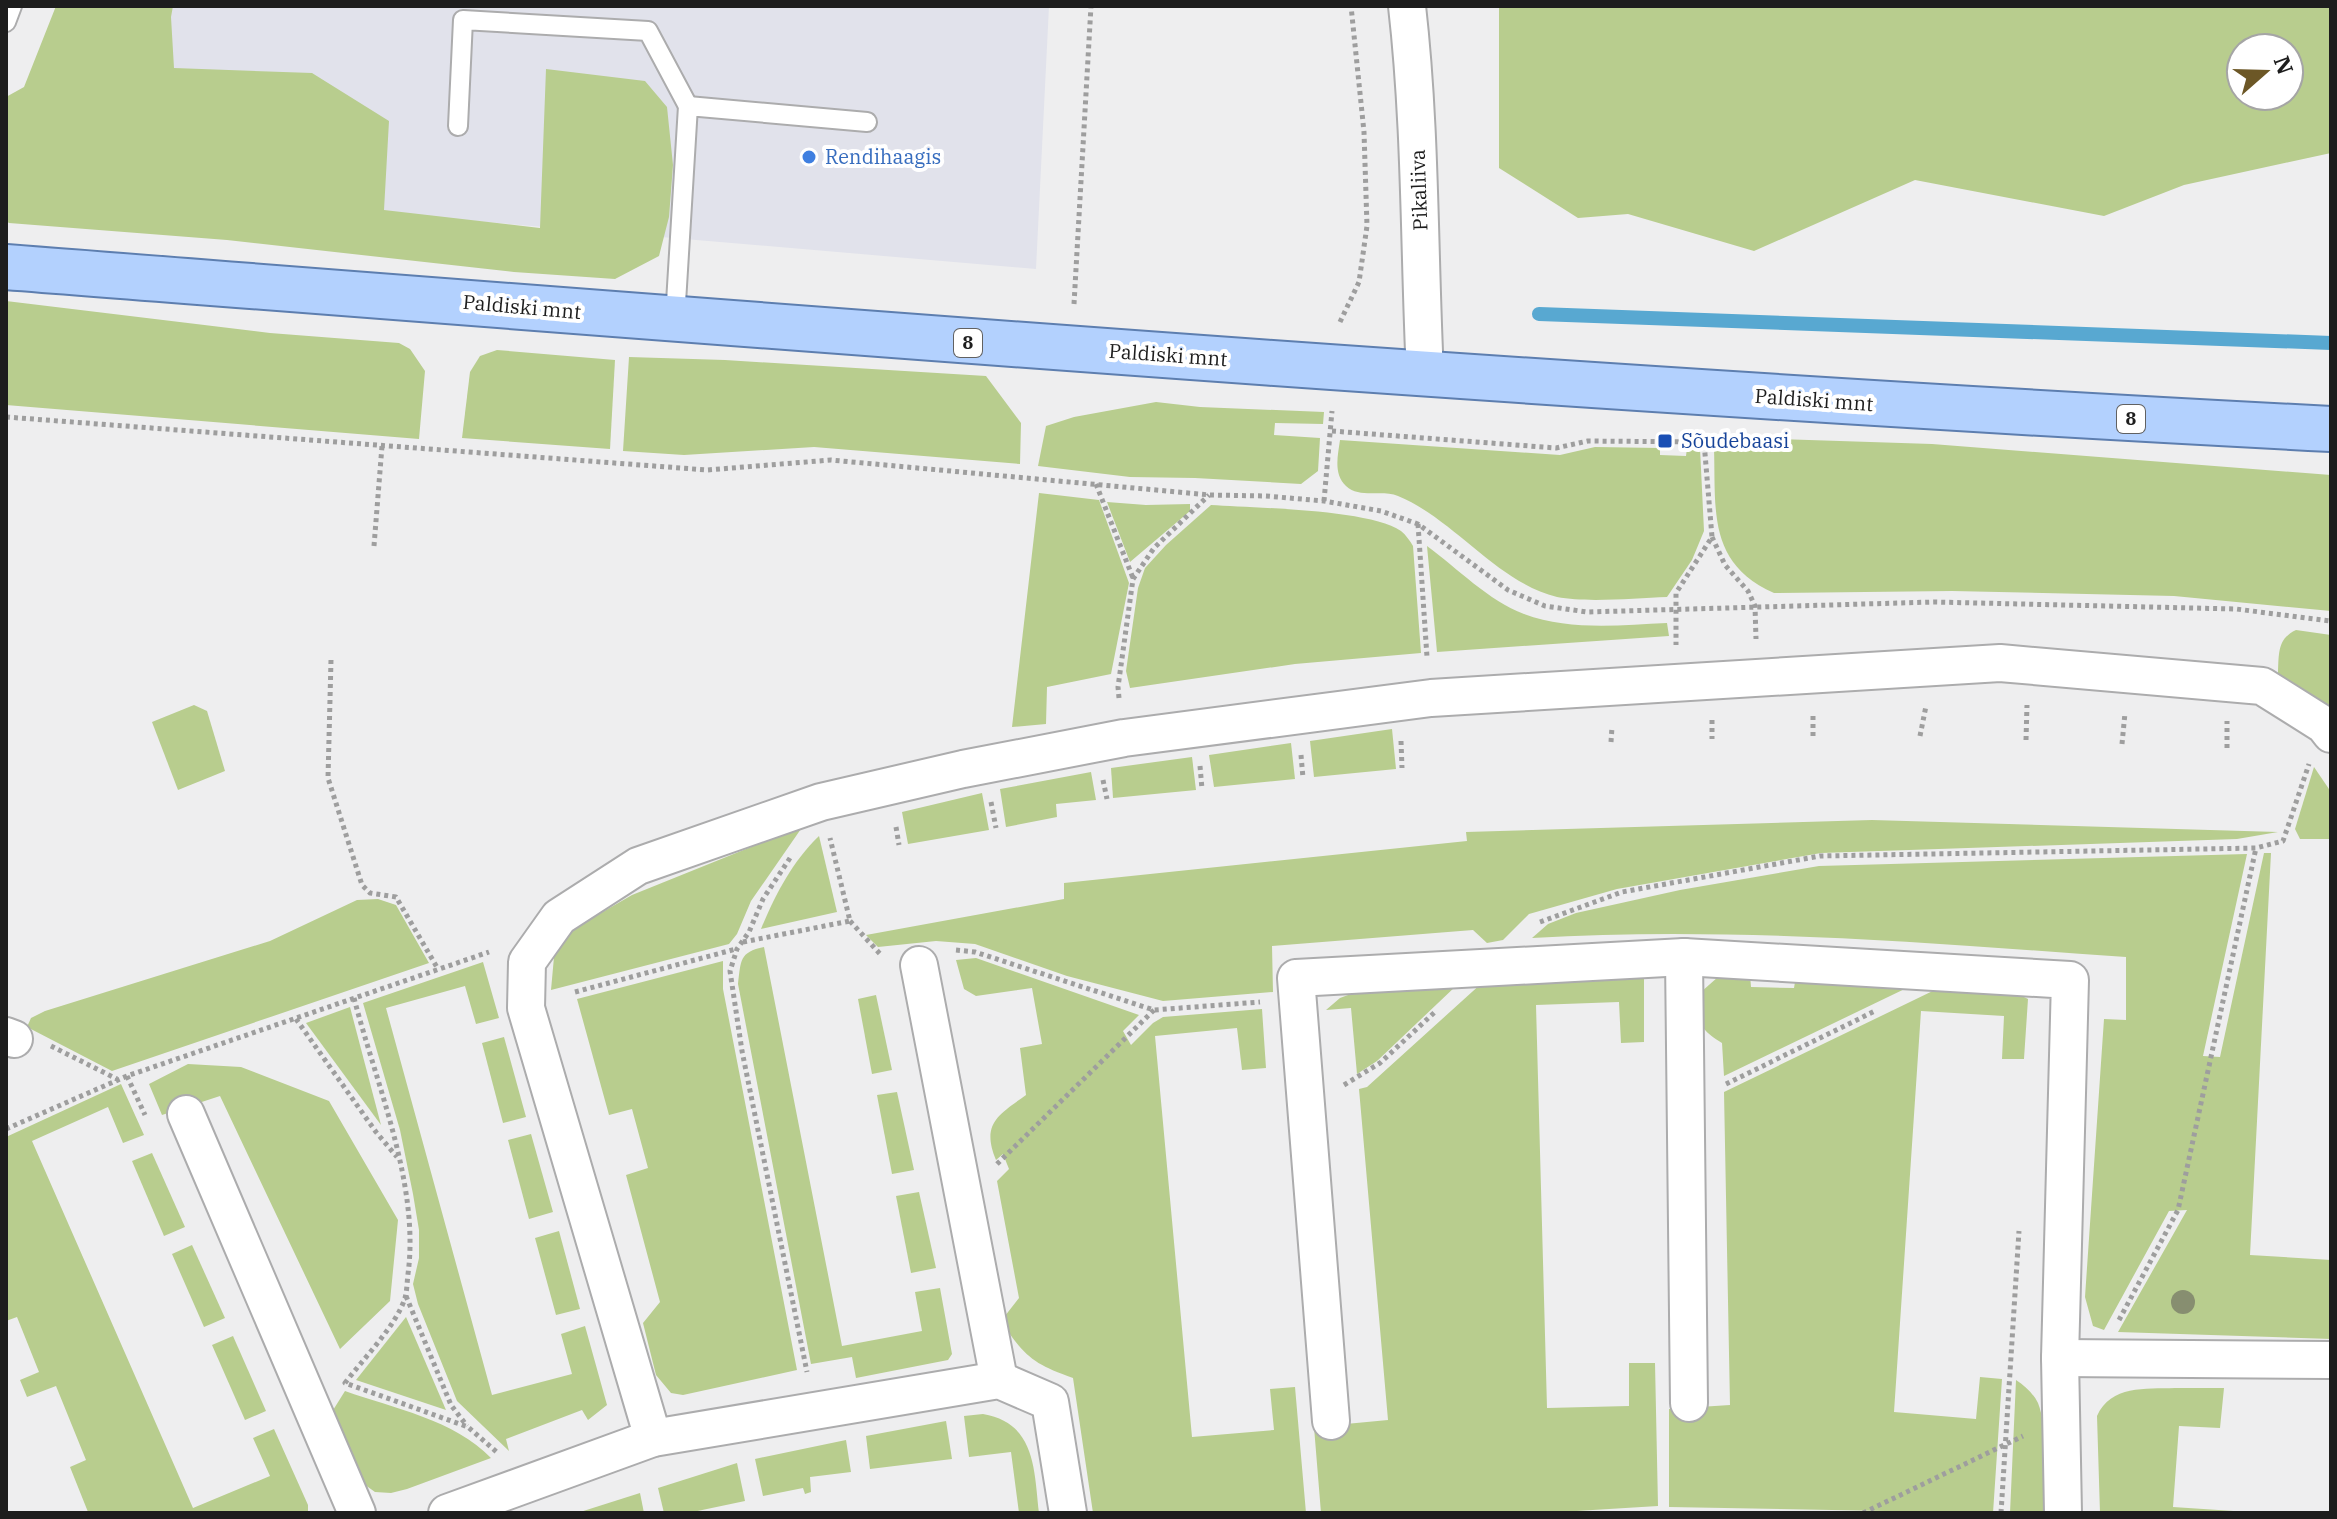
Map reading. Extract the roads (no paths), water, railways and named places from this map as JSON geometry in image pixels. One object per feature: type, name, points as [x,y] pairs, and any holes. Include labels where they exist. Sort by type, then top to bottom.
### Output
[{"type":"main road","name":"Paldiski mnt","points":[[6,267],[1040,348],[1797,397],[1930,409],[2331,429]]},
{"type":"street","name":"Pikaliiva","points":[[1407,6],[1413,56],[1421,217],[1425,374]]},
{"type":"street","points":[[653,1438],[526,1008],[527,962],[559,917],[638,866],[821,802],[963,769],[1124,738],[1431,698],[2000,663],[2262,686],[2324,725],[2322,744]]},
{"type":"street","points":[[933,957],[963,1196],[999,1380]]},
{"type":"street","points":[[1684,957],[1689,1403]]},
{"type":"street","points":[[1331,1421],[1296,978],[1684,957],[2070,980],[2060,1358],[2063,1513]]},
{"type":"street","points":[[186,1114],[357,1513]]},
{"type":"street","points":[[2060,1358],[2331,1360]]},
{"type":"street","points":[[447,1513],[653,1438],[999,1380],[1050,1402],[1068,1513]]},
{"type":"lane","points":[[6,22],[12,6]]},
{"type":"lane","points":[[458,126],[463,20],[648,31],[688,106],[675,319]]},
{"type":"lane","points":[[688,106],[867,122]]},
{"type":"waterway","points":[[1539,314],[2331,343]]},
{"type":"place","name":"Rendihaagis","points":[[809,157]]},
{"type":"place","name":"Sõudebaasi","points":[[1665,441]]}]
